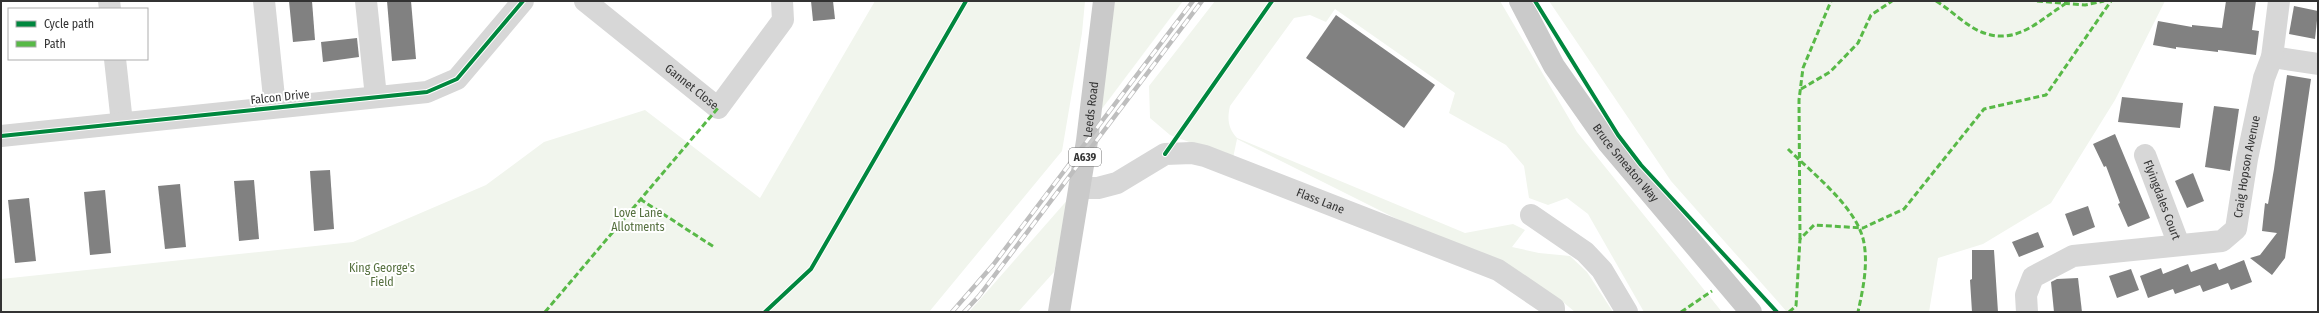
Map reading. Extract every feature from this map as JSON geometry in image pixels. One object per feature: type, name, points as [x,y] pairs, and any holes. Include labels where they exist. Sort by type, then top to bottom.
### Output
[{"type":"main road","name":"Leeds Road","points":[[1059,312],[1080,188],[1104,1]]},
{"type":"main road","name":"Bruce Smeaton Way","points":[[1520,1],[1554,66],[1608,143],[1751,312]]},
{"type":"street","points":[[264,1],[275,108]]},
{"type":"street","points":[[366,1],[376,97]]},
{"type":"street","name":"Falcon Drive","points":[[1,136],[426,92],[457,79],[523,1]]},
{"type":"street","name":"Gannet Close","points":[[585,1],[718,108],[783,20],[782,1]]},
{"type":"street","name":"Craig Hopson Avenue","points":[[2027,312],[2026,295],[2033,277],[2045,269],[2073,256],[2222,241],[2236,229],[2246,159],[2264,78],[2272,57],[2278,1]]},
{"type":"street","points":[[2272,57],[2318,64]]},
{"type":"street","points":[[115,60],[122,123]]},
{"type":"street","name":"Flass Lane","points":[[1080,188],[1098,188],[1117,183],[1165,154],[1192,152],[1206,156],[1498,270],[1554,310]]},
{"type":"street","name":"Flyingdales Court","points":[[2145,155],[2179,245]]},
{"type":"street","points":[[1531,215],[1585,252],[1602,270],[1627,312]]},
{"type":"green space","points":[[875,1],[1085,1],[1082,33],[1062,151],[929,312],[1,312],[1,279],[353,242],[486,185],[544,142],[645,110],[760,198]]},
{"type":"green space","points":[[1115,1],[1183,1],[1098,114]]},
{"type":"green space","points":[[1215,1],[1500,1],[1577,132],[1722,312],[1644,312],[1588,214],[1567,198],[1548,205],[1529,198],[1524,166],[1506,145],[1449,113],[1455,93],[1335,9],[1326,22],[1310,15],[1294,18],[1230,106],[1229,123],[1237,138],[1465,233],[1513,224],[1525,230],[1512,247],[1539,253],[1570,256],[1587,272],[1613,312],[1575,312],[1563,302],[1237,139],[1233,158],[1170,135],[1150,118],[1149,86]]},
{"type":"green space","points":[[1549,1],[2165,1],[2115,100],[2051,203],[1983,244],[1938,258],[1929,312],[1787,312],[1671,181]]},
{"type":"green space","points":[[1070,197],[1054,272],[1018,312],[969,312]]},
{"type":"building","points":[[289,1],[312,1],[315,40],[293,42]]},
{"type":"building","points":[[387,1],[411,1],[416,59],[392,61]]},
{"type":"building","points":[[811,1],[833,1],[835,19],[813,21]]},
{"type":"building","points":[[2226,1],[2256,1],[2252,30],[2259,31],[2256,55],[2218,50],[2218,52],[2176,47],[2176,49],[2153,45],[2158,21],[2192,27],[2192,25],[2222,28]]},
{"type":"building","points":[[2294,6],[2318,11],[2315,39],[2289,34]]},
{"type":"building","points":[[1336,15],[1435,85],[1404,128],[1306,58]]},
{"type":"building","points":[[357,38],[359,57],[323,62],[321,42]]},
{"type":"building","points":[[2287,75],[2311,79],[2285,258],[2272,275],[2250,258],[2260,255],[2277,233],[2262,231],[2265,203],[2268,204],[2274,169]]},
{"type":"building","points":[[2122,97],[2183,103],[2180,128],[2118,122]]},
{"type":"building","points":[[2214,106],[2239,109],[2230,171],[2205,167]]},
{"type":"building","points":[[2115,134],[2150,218],[2128,227],[2118,204],[2120,203],[2106,166],[2104,167],[2093,144]]},
{"type":"building","points":[[330,170],[334,229],[314,231],[310,171]]},
{"type":"building","points":[[2193,173],[2204,201],[2187,208],[2175,181]]},
{"type":"building","points":[[254,180],[259,239],[239,241],[234,181]]},
{"type":"building","points":[[180,184],[186,247],[165,249],[158,186]]},
{"type":"building","points":[[105,190],[111,253],[90,255],[84,192]]},
{"type":"building","points":[[29,198],[36,261],[15,263],[8,200]]},
{"type":"building","points":[[2088,206],[2095,227],[2073,236],[2065,214]]},
{"type":"building","points":[[2038,232],[2044,247],[2019,257],[2012,242]]},
{"type":"building","points":[[1972,250],[1994,250],[1998,312],[1972,312],[1970,280],[1972,279]]},
{"type":"building","points":[[2244,260],[2252,282],[2231,290],[2228,283],[2203,292],[2200,285],[2175,294],[2173,289],[2148,298],[2140,276],[2161,268],[2163,274],[2188,264],[2191,272],[2216,263],[2219,270]]},
{"type":"building","points":[[2131,269],[2139,290],[2117,298],[2109,276]]},
{"type":"building","points":[[2078,278],[2082,312],[2054,312],[2051,282],[2057,279]]},
{"type":"railway","points":[[952,312],[993,265],[1193,1]]},
{"type":"railway","points":[[964,312],[979,296],[1202,1]]},
{"type":"marked path","points":[[1800,239],[1799,100],[1803,68],[1831,1]]},
{"type":"marked path","points":[[1801,89],[1830,72],[1858,43],[1871,15],[1892,1]]},
{"type":"marked path","points":[[1936,1],[1968,25],[1979,31],[1992,35],[2004,36],[2015,34],[2035,25],[2065,4]]},
{"type":"marked path","points":[[2037,1],[2085,5],[2104,1]]},
{"type":"marked path","points":[[1789,312],[1796,306],[1800,239],[1814,225],[1863,228],[1904,209],[1984,109],[2046,95],[2111,1]]},
{"type":"marked path","points":[[545,312],[718,108]]},
{"type":"marked path","points":[[1788,149],[1844,204],[1860,230],[1864,243],[1865,269],[1858,312]]},
{"type":"marked path","points":[[640,199],[714,247]]},
{"type":"marked path","points":[[1681,312],[1712,291]]},
{"type":"cycle path","points":[[1,136],[427,92],[457,79],[523,1]]},
{"type":"cycle path","points":[[765,312],[811,269],[966,1]]},
{"type":"cycle path","points":[[1165,154],[1272,1]]},
{"type":"cycle path","points":[[1535,1],[1618,135],[1641,165],[1777,312]]},
{"type":"park label","name":"Love Lane Allotments","points":[[638,220]]},
{"type":"park label","name":"King George's Field","points":[[382,275]]}]
